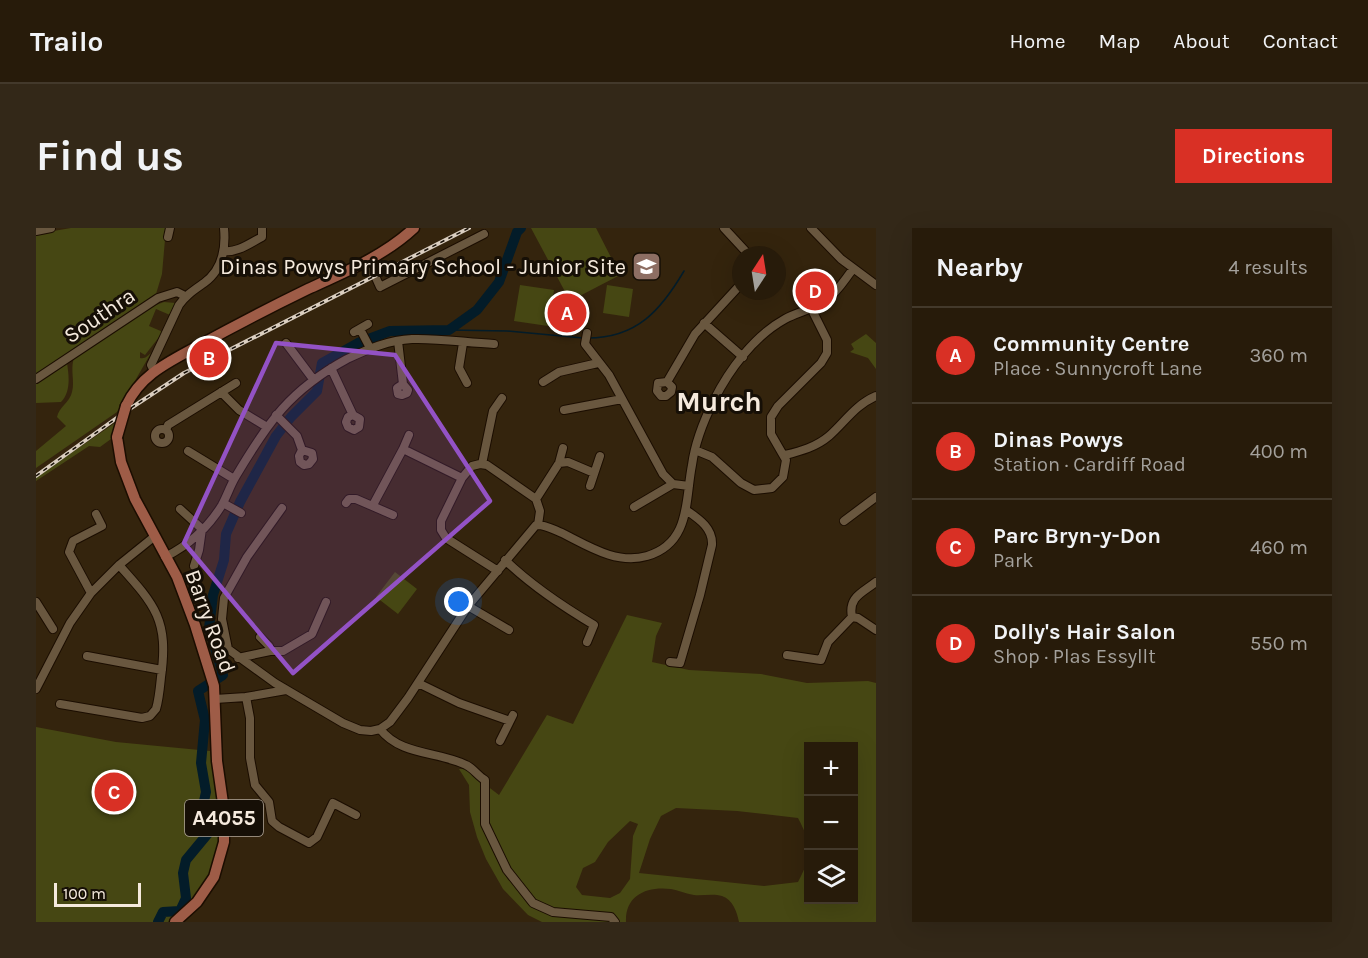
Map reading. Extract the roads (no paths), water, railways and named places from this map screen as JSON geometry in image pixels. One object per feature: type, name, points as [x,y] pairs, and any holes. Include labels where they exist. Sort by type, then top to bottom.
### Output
[{"type":"main road","name":"A4055","points":[[154,371],[252,316],[366,261],[400,242],[414,228]]},
{"type":"main road","name":"Barry Road","points":[[154,371],[136,389],[126,406],[117,437],[121,462],[135,499],[177,577],[213,682],[217,761],[224,810],[224,842],[214,877],[196,902],[175,922]]},
{"type":"street","points":[[36,231],[51,228]]},
{"type":"street","points":[[154,371],[151,365],[185,296],[212,277],[223,258],[224,228]]},
{"type":"street","points":[[224,250],[230,252],[262,237],[262,228]]},
{"type":"street","points":[[724,228],[741,246]]},
{"type":"street","points":[[811,228],[827,247],[876,285]]},
{"type":"street","points":[[366,261],[380,286],[484,234]]},
{"type":"street","points":[[538,525],[548,527],[611,556],[622,558],[638,558],[654,554],[666,546],[683,525],[695,450],[714,400],[728,376],[758,340],[774,326],[827,300],[853,269]]},
{"type":"street","name":"Southra","points":[[36,379],[158,298],[177,292],[185,296]]},
{"type":"street","points":[[667,382],[704,323],[732,293]]},
{"type":"street","points":[[695,450],[712,457],[741,483],[760,490],[772,488],[783,477],[787,464],[785,455],[771,434],[770,423],[773,412],[821,363],[826,353],[827,340],[810,308]]},
{"type":"street","points":[[704,323],[743,357]]},
{"type":"street","points":[[165,557],[180,550],[193,540],[212,519],[267,427],[289,399],[363,338],[369,324]]},
{"type":"street","points":[[586,333],[585,344],[609,375],[663,474],[674,484],[689,486]]},
{"type":"street","points":[[363,338],[495,344]]},
{"type":"street","points":[[398,341],[403,384]]},
{"type":"street","points":[[286,342],[313,379]]},
{"type":"street","points":[[462,342],[459,368],[466,383]]},
{"type":"street","points":[[543,382],[559,372],[598,363]]},
{"type":"street","points":[[327,370],[353,415]]},
{"type":"street","points":[[166,430],[168,425],[236,383]]},
{"type":"street","points":[[221,392],[239,410],[267,427]]},
{"type":"street","points":[[785,455],[815,446],[830,435],[859,406],[876,396]]},
{"type":"street","points":[[482,464],[493,411],[502,398]]},
{"type":"street","points":[[564,410],[622,399]]},
{"type":"street","points":[[276,415],[297,436],[302,450]]},
{"type":"street","points":[[373,506],[409,435]]},
{"type":"street","points":[[536,499],[559,463],[563,448]]},
{"type":"street","points":[[403,449],[462,478]]},
{"type":"street","points":[[188,451],[234,479]]},
{"type":"street","points":[[590,486],[600,456]]},
{"type":"street","points":[[559,463],[568,462],[594,473]]},
{"type":"street","points":[[282,508],[247,556],[224,598],[223,650],[286,690],[352,727],[366,731],[380,729],[390,722],[468,606],[498,571],[505,560],[538,525],[540,511],[536,499],[491,467],[482,464],[472,466],[462,478],[441,521],[441,530],[446,538],[498,571]]},
{"type":"street","points":[[634,507],[674,484]]},
{"type":"street","points":[[844,521],[876,497]]},
{"type":"street","points":[[346,503],[349,499],[354,498],[393,516]]},
{"type":"street","points":[[223,503],[241,513]]},
{"type":"street","points":[[180,509],[202,529]]},
{"type":"street","points":[[670,662],[680,663],[712,545],[708,528],[686,510]]},
{"type":"street","points":[[91,592],[69,552],[73,541],[102,526],[96,514]]},
{"type":"street","points":[[194,566],[200,550],[202,529]]},
{"type":"street","points":[[36,689],[70,624],[91,592],[119,565],[155,536]]},
{"type":"street","points":[[505,560],[549,596],[594,625],[587,642]]},
{"type":"street","points":[[60,704],[136,718],[148,717],[154,712],[165,647],[157,615],[144,593],[119,565]]},
{"type":"street","points":[[852,617],[850,609],[853,601],[876,582]]},
{"type":"street","points":[[36,602],[53,629]]},
{"type":"street","points":[[238,658],[270,651],[283,651],[312,634],[326,602]]},
{"type":"street","points":[[468,606],[509,630]]},
{"type":"street","points":[[852,617],[858,618],[876,630]]},
{"type":"street","points":[[787,655],[821,660],[828,642],[852,617]]},
{"type":"street","points":[[260,637],[269,646],[270,651]]},
{"type":"street","points":[[87,656],[162,670]]},
{"type":"street","points":[[418,682],[459,703],[511,718],[500,741]]},
{"type":"street","points":[[215,699],[246,697],[286,690]]},
{"type":"street","points":[[246,697],[252,776],[255,785],[269,802],[272,821],[309,843],[317,837],[333,803],[356,815]]},
{"type":"street","points":[[380,729],[388,739],[403,746],[468,765],[484,780],[485,824],[507,870],[533,903],[553,912],[611,917],[615,922]]},
{"type":"waterway","points":[[158,922],[163,912],[180,911],[186,898],[183,873],[186,860],[210,831],[202,810],[206,792],[201,763],[205,720],[198,691],[223,675],[209,628],[213,595],[224,560],[226,534],[240,502],[276,436],[317,391],[322,363],[358,343],[390,331],[449,330],[477,310],[499,282],[517,232],[521,228]]},
{"type":"waterway","points":[[588,338],[620,333],[646,319],[666,298],[684,271]]},
{"type":"waterway","points":[[449,330],[507,331],[583,338]]},
{"type":"railway","points":[[36,476],[184,373],[469,228]]},
{"type":"place","name":"Dinas Powys Primary School - Junior Site","points":[[647,266]]},
{"type":"place","name":"Dolly's Hair Salon","points":[[815,291]]},
{"type":"place","name":"Community Centre","points":[[567,313]]},
{"type":"place","name":"Dinas Powys","points":[[209,358]]},
{"type":"place","name":"Parc Bryn-y-Don","points":[[114,792]]},
{"type":"district","name":"Murch","points":[[719,401]]}]
